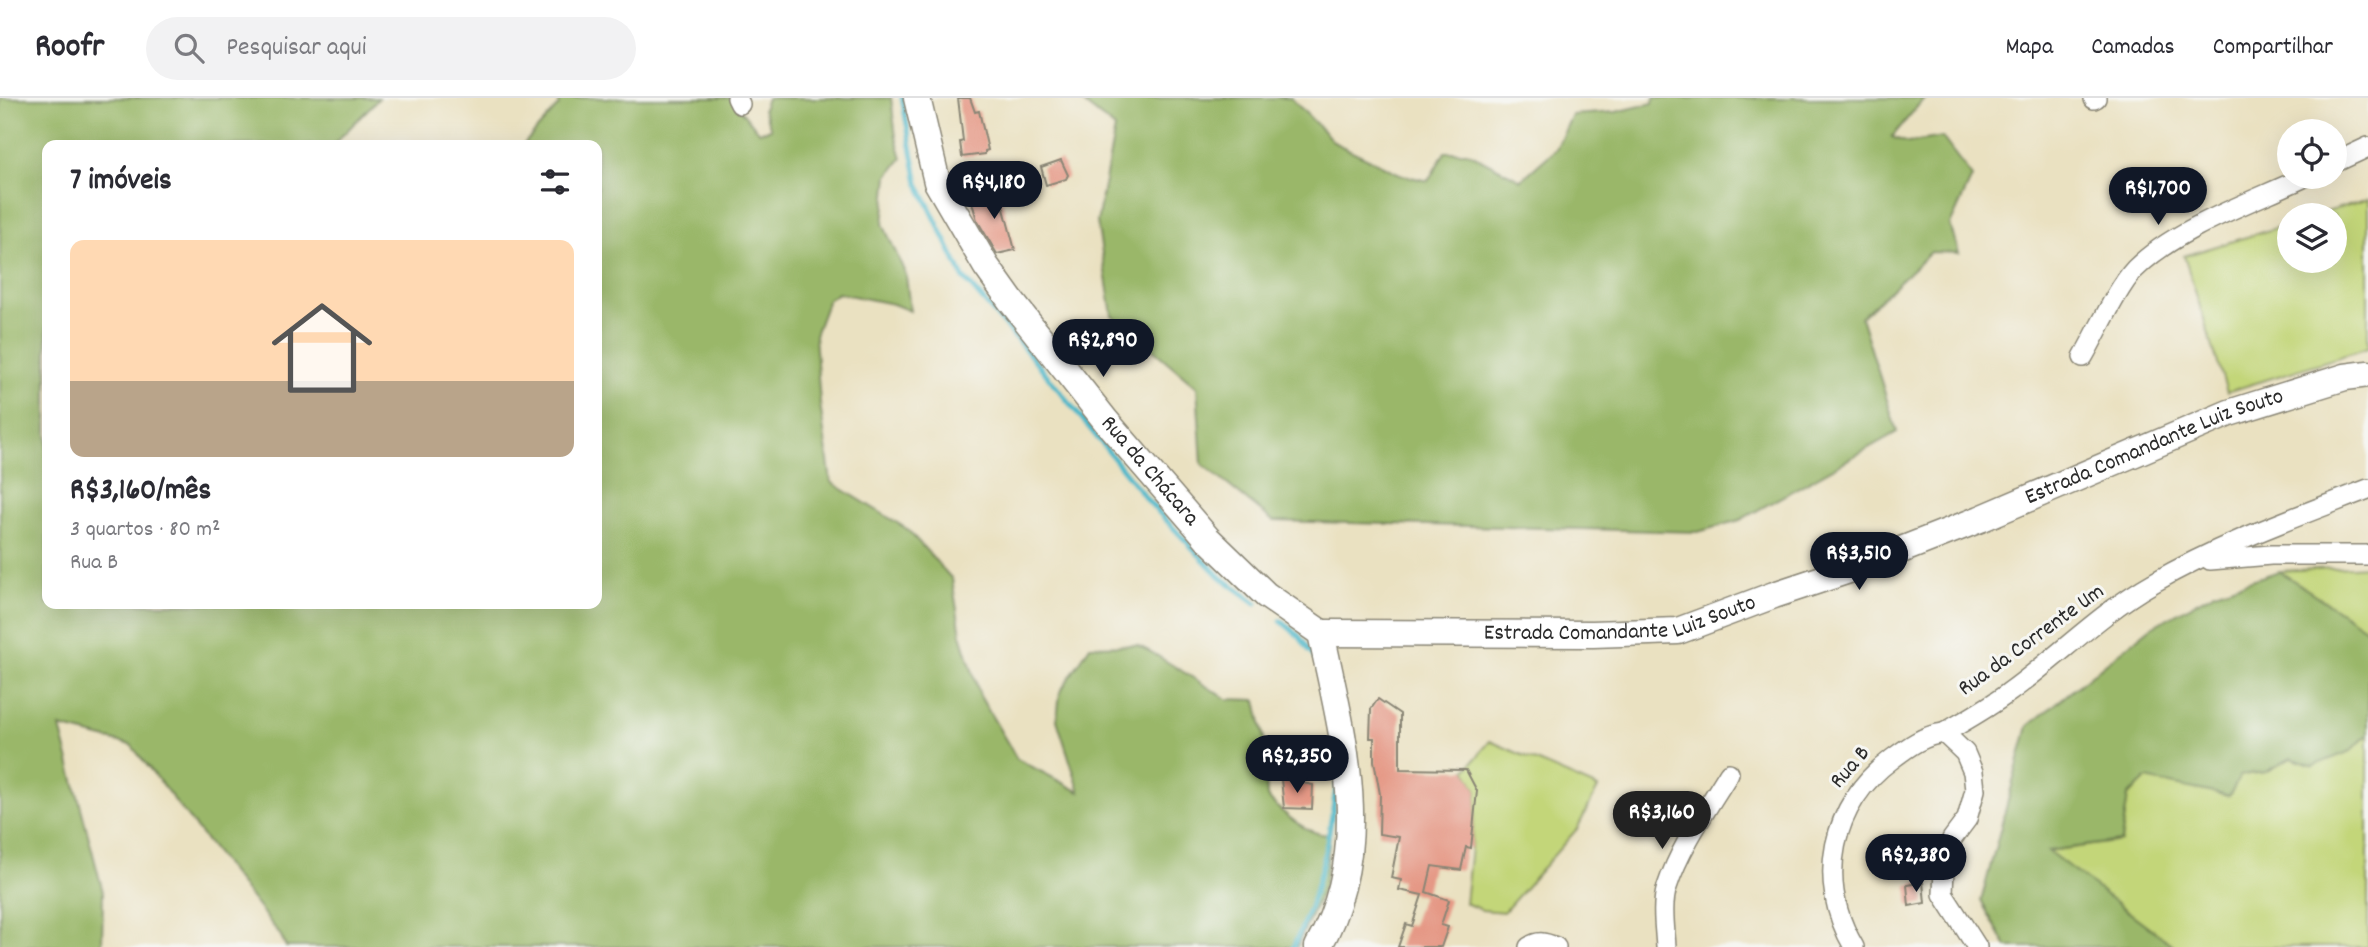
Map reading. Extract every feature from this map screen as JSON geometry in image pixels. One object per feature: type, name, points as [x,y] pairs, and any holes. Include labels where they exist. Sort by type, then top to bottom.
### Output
[{"type":"street","name":"Rua da Chácara","points":[[916,98],[937,182],[985,267],[1106,421],[1208,539],[1266,595],[1321,633]]},
{"type":"street","points":[[2347,157],[2368,147]]},
{"type":"street","points":[[2083,357],[2129,277],[2153,254],[2187,232],[2279,189]]},
{"type":"street","name":"Estrada Comandante Luiz Souto","points":[[1321,633],[1593,634],[1678,631],[1858,567],[1980,519],[2229,413],[2345,377],[2368,374]]},
{"type":"street","name":"Rua da Corrente Um","points":[[1944,733],[2007,695],[2108,614],[2151,584],[2195,562],[2368,488]]},
{"type":"street","points":[[2195,562],[2271,555],[2368,555]]},
{"type":"street","points":[[1318,947],[1327,931],[1345,879],[1352,821],[1343,741],[1321,633]]},
{"type":"street","points":[[1944,733],[1965,753],[1973,772],[1975,790],[1967,819],[1952,839],[1944,869],[1943,894],[1977,947]]},
{"type":"street","name":"Rua B","points":[[1854,947],[1835,901],[1832,868],[1838,835],[1847,809],[1858,790],[1885,764],[1909,746],[1934,734],[1944,733]]},
{"type":"street","points":[[1666,947],[1666,889],[1687,844],[1729,773]]},
{"type":"street","points":[[1529,947],[1544,942],[1556,947]]},
{"type":"green space","points":[[0,98],[379,98],[338,140],[42,140],[42,609],[602,609],[602,140],[528,140],[559,105],[559,98],[730,98],[759,132],[771,129],[763,109],[767,98],[891,98],[896,137],[902,158],[888,176],[883,224],[906,275],[910,311],[893,304],[838,293],[828,300],[815,335],[820,404],[831,482],[907,529],[952,579],[961,634],[980,696],[1017,759],[1080,792],[1057,720],[1060,692],[1090,646],[1137,645],[1227,699],[1256,700],[1264,738],[1267,797],[1304,827],[1330,835],[1325,884],[1297,947],[286,947],[281,936],[131,745],[60,727],[103,892],[102,947],[0,947]]},
{"type":"green space","points":[[1077,98],[1291,98],[1335,143],[1402,175],[1428,181],[1445,152],[1467,152],[1521,180],[1556,149],[1572,115],[1616,112],[1653,103],[1654,98],[1926,98],[1892,137],[1908,143],[1942,137],[1972,177],[1950,225],[1959,253],[1931,252],[1861,317],[1897,432],[1740,520],[1698,532],[1273,521],[1202,464],[1197,387],[1112,315],[1097,222],[1115,128]]},
{"type":"green space","points":[[2368,199],[2368,348],[2227,392],[2184,256],[2277,228],[2277,273],[2347,273],[2347,205]]},
{"type":"green space","points":[[2368,566],[2368,630],[2279,571]]},
{"type":"green space","points":[[2279,571],[2368,630],[2368,734],[2351,751],[2313,766],[2291,758],[2266,772],[2241,775],[2229,796],[2146,779],[2128,796],[2121,841],[2048,851],[2175,947],[2007,947],[1981,901],[2028,726],[2150,628],[2215,592]]},
{"type":"green space","points":[[2368,734],[2368,947],[2175,947],[2047,851],[2121,841],[2128,796],[2146,779],[2266,772],[2291,758],[2351,751]]},
{"type":"green space","points":[[1490,741],[1598,788],[1577,829],[1504,912],[1482,910],[1465,903],[1477,791],[1466,770]]},
{"type":"building","points":[[958,98],[970,98],[975,112],[979,111],[988,150],[985,154],[962,157]]},
{"type":"building","points":[[1061,160],[1068,175],[1066,179],[1046,185],[1041,167]]},
{"type":"building","points":[[999,190],[1015,250],[997,254],[977,220],[971,199]]},
{"type":"building","points":[[1378,699],[1400,714],[1400,769],[1466,770],[1477,791],[1471,848],[1466,847],[1461,870],[1432,866],[1426,892],[1449,900],[1441,925],[1448,927],[1441,947],[1398,947],[1406,924],[1412,926],[1422,895],[1399,890],[1401,880],[1391,878],[1399,837],[1379,834],[1380,794],[1374,761],[1374,738],[1370,738],[1371,709]]},
{"type":"building","points":[[1281,779],[1313,785],[1312,809],[1284,808]]},
{"type":"building","points":[[1923,882],[1925,903],[1909,906],[1907,885]]},
{"type":"waterway","points":[[902,98],[918,183],[963,277],[1037,363],[1149,502],[1218,575],[1256,603]]},
{"type":"waterway","points":[[1281,621],[1299,636],[1314,657]]},
{"type":"waterway","points":[[1293,947],[1310,908],[1322,867],[1337,782]]}]
